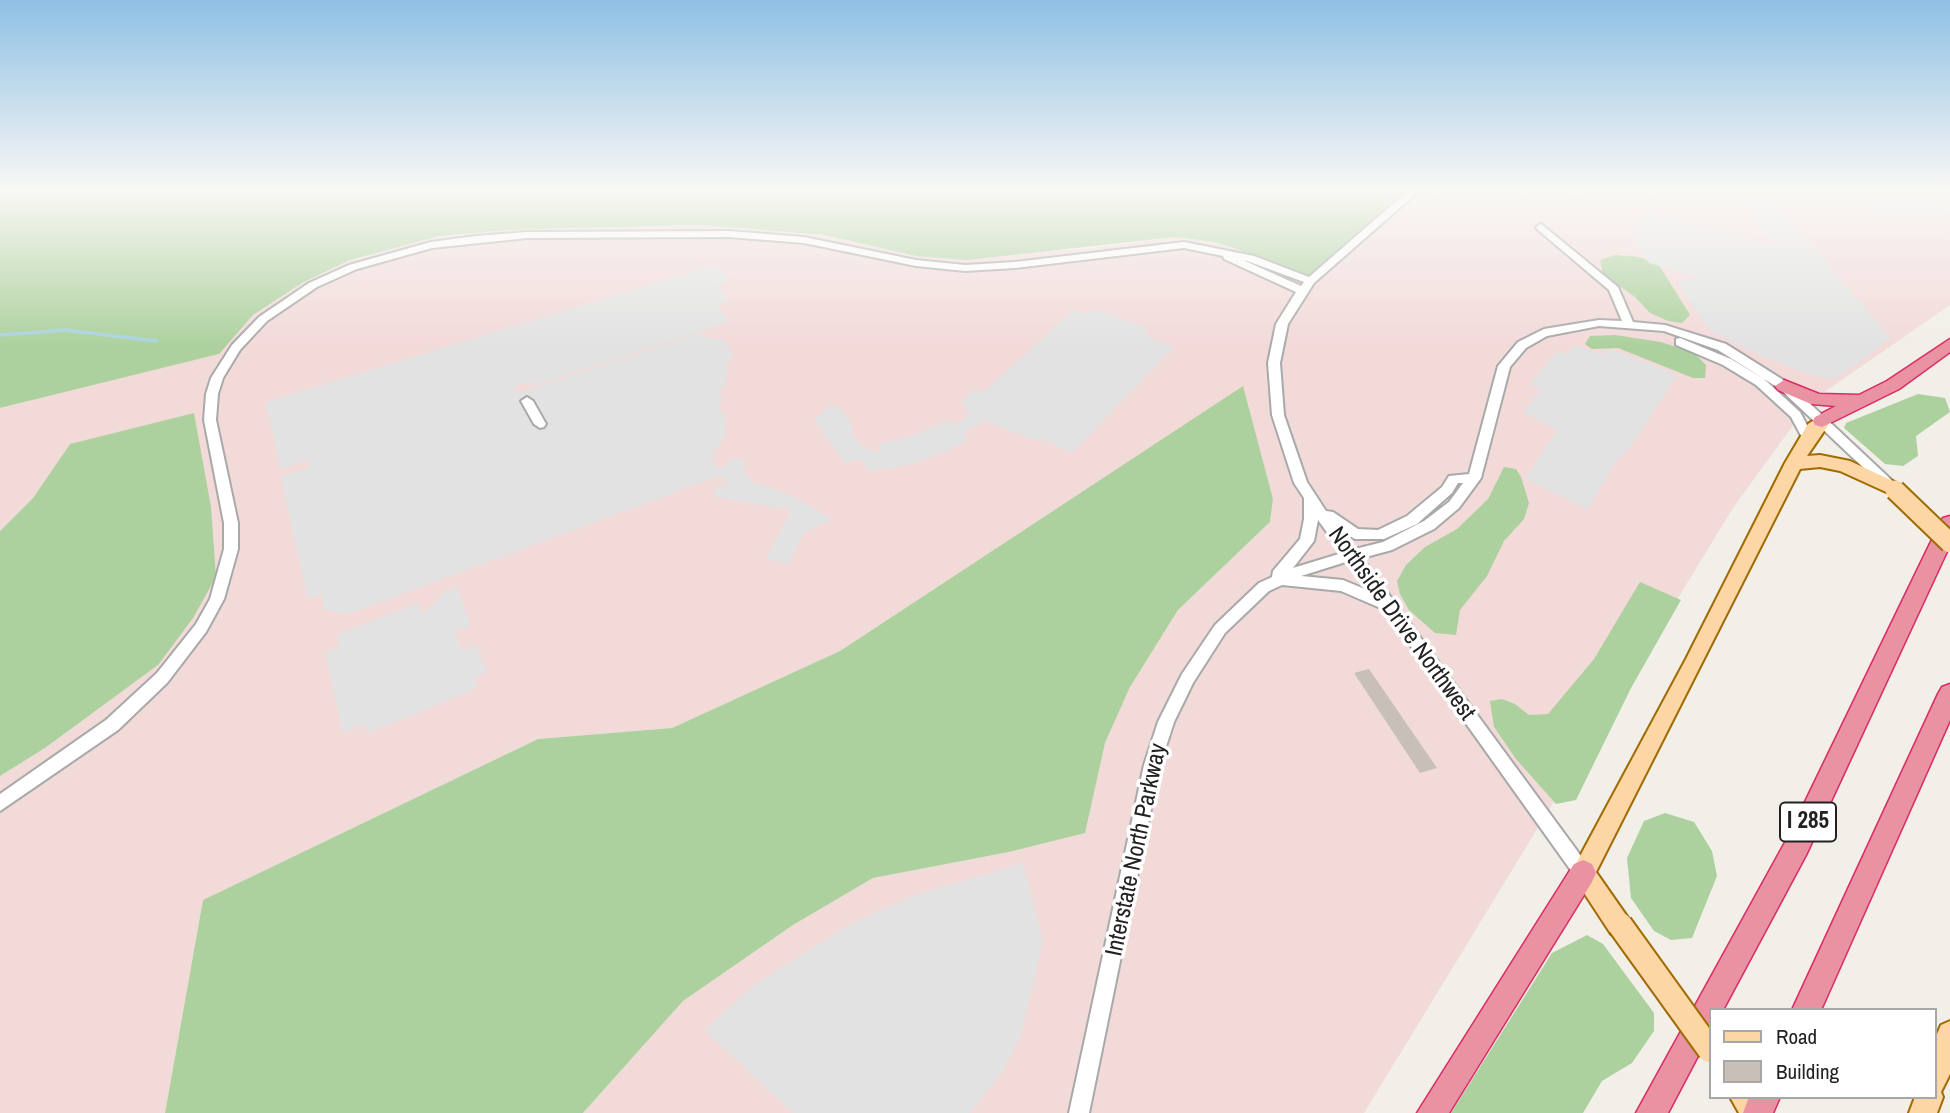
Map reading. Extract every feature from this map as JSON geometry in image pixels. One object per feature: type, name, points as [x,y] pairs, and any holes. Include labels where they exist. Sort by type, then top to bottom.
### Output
[{"type":"highway","points":[[1822,421],[1874,396],[1950,344]]},
{"type":"highway","points":[[1784,386],[1825,401],[1874,396]]},
{"type":"highway","name":"I 285","points":[[1708,1008],[1797,846],[1950,523]]},
{"type":"highway","points":[[1807,1008],[1950,694]]},
{"type":"highway","points":[[1432,1113],[1583,873]]},
{"type":"highway","name":"I 285","points":[[1651,1113],[1708,1009]]},
{"type":"main road","points":[[1583,873],[1693,665],[1794,463],[1822,421]]},
{"type":"main road","points":[[1794,463],[1820,461],[1844,465],[1895,491],[1950,543]]},
{"type":"main road","name":"Northside Drive Northwest","points":[[1583,873],[1708,1047]]},
{"type":"main road","points":[[1936,1075],[1950,1034]]},
{"type":"main road","points":[[1746,1099],[1757,1113]]},
{"type":"street","points":[[0,803],[112,725],[162,678],[201,628],[226,575],[231,549],[231,523],[210,420],[212,394],[236,348],[263,320],[296,295],[334,275],[391,254],[431,245],[464,242]]},
{"type":"street","points":[[809,242],[916,263],[965,268],[1015,265],[1165,245],[1218,251],[1242,265],[1306,286]]},
{"type":"street","name":"Northside Drive Northwest","points":[[1356,242],[1306,286],[1282,324],[1274,363],[1275,388],[1290,457],[1310,497],[1583,873]]},
{"type":"street","points":[[1559,242],[1614,289],[1629,325],[1703,351],[1739,369],[1788,407],[1801,422],[1808,439]]},
{"type":"street","points":[[1310,497],[1337,523],[1355,534],[1379,535],[1412,520],[1447,490],[1454,479],[1474,478],[1504,366],[1525,342],[1569,326],[1629,325],[1665,328],[1722,347],[1784,386],[1895,491]]},
{"type":"street","points":[[527,401],[540,424]]},
{"type":"street","name":"Interstate North Parkway","points":[[1079,1113],[1152,765],[1166,722],[1207,647],[1235,613],[1273,581],[1387,545],[1429,525],[1454,505],[1474,478]]},
{"type":"street","points":[[1273,581],[1307,541],[1311,519],[1310,497]]},
{"type":"street","points":[[1273,581],[1343,586],[1392,608]]},
{"type":"shaded area","points":[[417,242],[854,242],[916,256],[1084,249],[1138,242],[1215,242],[1306,278],[1352,242],[1950,242],[1950,305],[1810,402],[1733,508],[1364,1113],[583,1113],[683,1001],[793,925],[873,878],[1009,852],[1084,833],[1105,743],[1130,687],[1178,610],[1270,522],[1273,499],[1242,387],[840,651],[672,728],[538,739],[203,900],[165,1113],[0,1113],[0,776],[45,748],[158,665],[70,444],[33,498],[0,531],[0,408],[218,354],[253,315],[302,283],[350,260]]},
{"type":"shaded area","points":[[1635,242],[1761,242],[1776,246],[1773,242],[1809,242],[1891,338],[1840,376],[1830,379],[1811,375],[1760,355],[1711,331],[1676,282],[1699,277],[1649,263]]},
{"type":"shaded area","points":[[717,264],[730,281],[718,285],[729,301],[717,305],[729,322],[532,386],[530,381],[514,386],[517,393],[702,332],[705,337],[724,340],[733,355],[725,367],[729,373],[720,394],[724,400],[718,403],[728,424],[723,426],[727,433],[713,450],[716,456],[711,458],[719,470],[733,459],[745,460],[744,473],[753,482],[792,496],[832,519],[804,533],[788,564],[766,559],[791,510],[717,497],[713,490],[728,484],[721,475],[349,614],[324,610],[322,594],[308,599],[281,477],[310,467],[308,460],[281,469],[266,402]]},
{"type":"shaded area","points":[[1073,310],[1080,313],[1102,311],[1146,328],[1147,336],[1174,347],[1072,453],[1043,439],[1034,440],[985,421],[963,433],[970,439],[946,451],[912,464],[867,472],[865,464],[858,459],[846,464],[814,420],[831,405],[839,407],[851,423],[852,434],[861,445],[874,452],[880,452],[878,444],[912,436],[947,421],[956,425],[970,415],[965,410],[968,407],[961,402],[975,389],[983,393]]},
{"type":"shaded area","points":[[1575,345],[1600,354],[1611,349],[1677,375],[1636,439],[1615,463],[1588,509],[1525,479],[1558,430],[1523,412],[1541,389],[1530,384],[1557,351],[1566,354]]},
{"type":"shaded area","points":[[457,587],[470,625],[455,632],[462,651],[477,645],[487,672],[474,679],[477,688],[369,733],[366,726],[362,725],[343,733],[325,653],[340,646],[337,635],[418,603],[420,610],[426,612],[445,591]]},
{"type":"shaded area","points":[[1023,863],[1043,941],[1021,1035],[1003,1071],[970,1113],[793,1113],[705,1030],[754,985],[847,926],[912,896]]},
{"type":"green space","points":[[0,242],[417,242],[350,260],[302,283],[253,315],[219,354],[0,408]]},
{"type":"green space","points":[[854,242],[1130,242],[967,260],[916,256]]},
{"type":"green space","points":[[1215,242],[1361,242],[1306,279]]},
{"type":"green space","points":[[1615,255],[1640,257],[1659,265],[1690,315],[1682,323],[1668,321],[1650,313],[1635,297],[1603,274],[1600,260]]},
{"type":"green space","points":[[1615,335],[1661,342],[1694,353],[1706,365],[1705,378],[1693,378],[1618,348],[1592,349],[1585,344],[1590,336]]},
{"type":"green space","points":[[1243,386],[1273,499],[1270,522],[1178,610],[1130,687],[1105,743],[1085,833],[1009,852],[873,878],[793,925],[683,1001],[583,1113],[165,1113],[203,900],[538,739],[672,728],[840,651]]},
{"type":"green space","points":[[1918,394],[1945,398],[1950,412],[1916,436],[1918,456],[1903,466],[1885,464],[1844,428],[1846,423]]},
{"type":"green space","points":[[194,413],[211,507],[216,577],[193,618],[158,665],[45,748],[0,776],[0,531],[33,498],[70,444]]},
{"type":"green space","points":[[1504,467],[1516,469],[1521,477],[1529,503],[1524,519],[1504,541],[1487,576],[1460,610],[1456,635],[1435,633],[1409,610],[1400,594],[1397,581],[1406,565],[1425,547],[1457,529],[1488,499]]},
{"type":"green space","points":[[1640,582],[1681,600],[1631,688],[1576,800],[1556,804],[1516,759],[1494,727],[1490,701],[1502,699],[1515,704],[1529,715],[1548,714],[1594,659]]},
{"type":"green space","points":[[1665,813],[1694,822],[1712,851],[1717,876],[1692,938],[1671,940],[1654,931],[1631,898],[1627,858],[1644,821]]},
{"type":"green space","points":[[1587,935],[1603,944],[1654,1013],[1654,1031],[1632,1063],[1602,1081],[1583,1113],[1451,1113],[1552,953]]},
{"type":"building","points":[[1369,669],[1437,768],[1420,773],[1354,673]]},
{"type":"waterway","points":[[0,335],[65,330],[156,341]]}]
